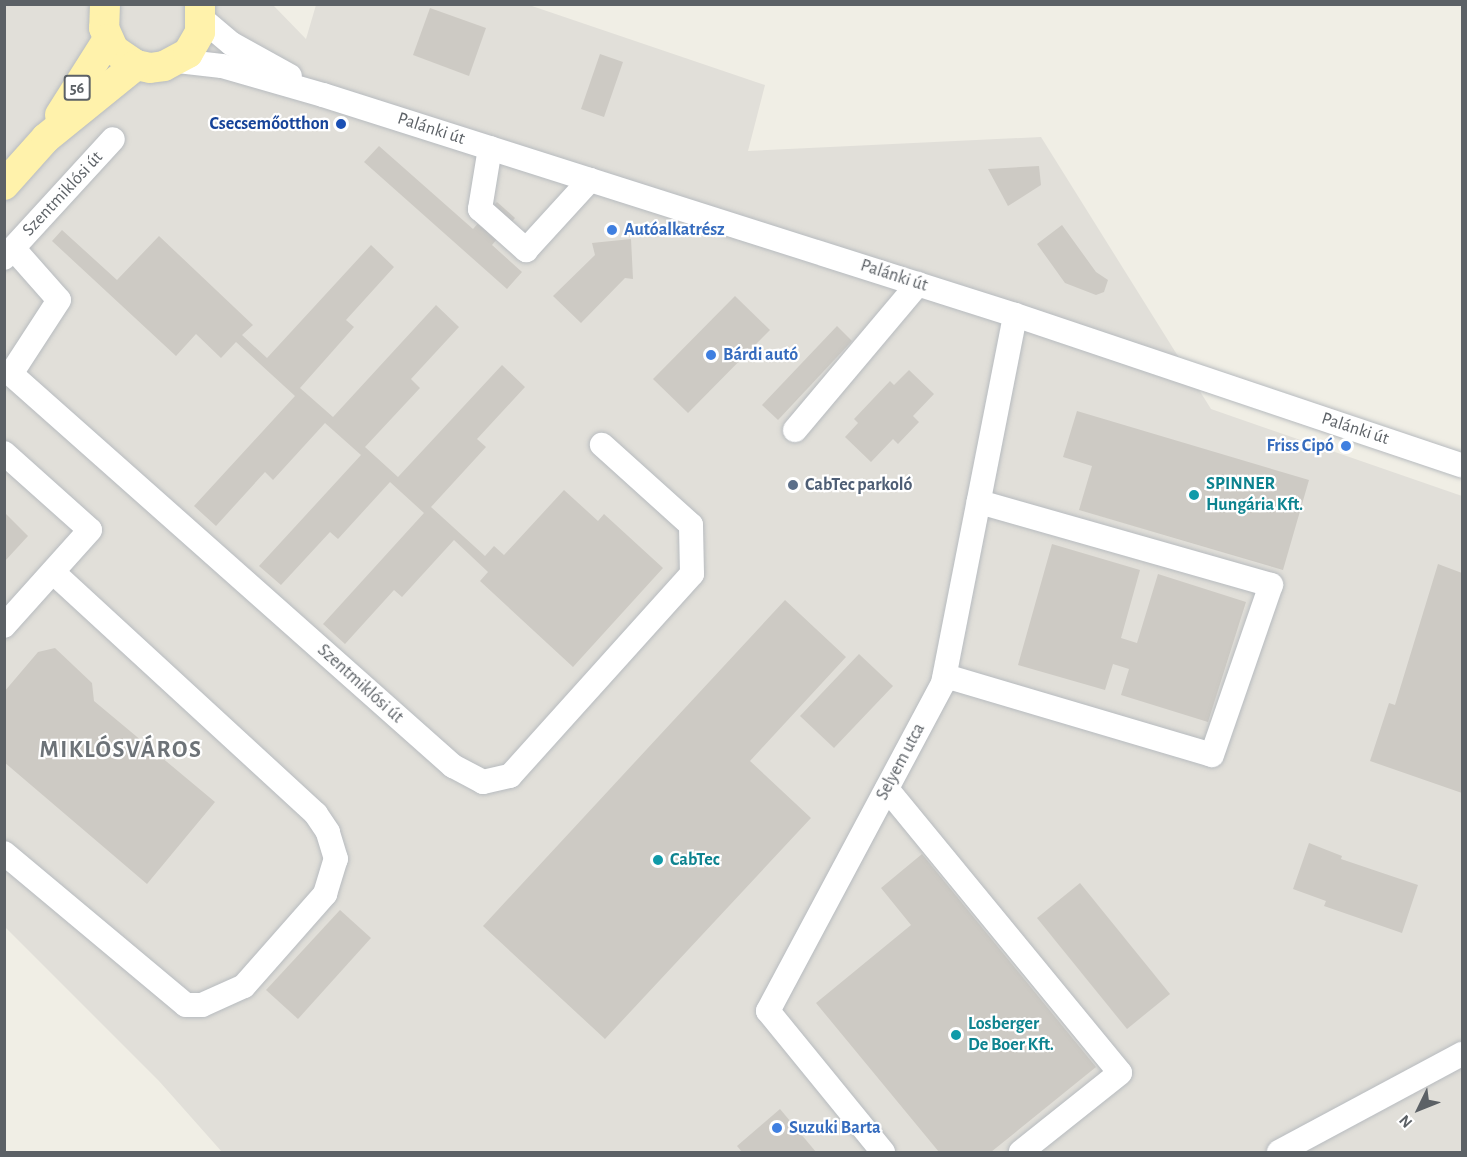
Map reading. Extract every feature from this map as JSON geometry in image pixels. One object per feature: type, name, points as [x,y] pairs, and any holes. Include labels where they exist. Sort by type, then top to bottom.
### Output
[{"type":"main road","points":[[136,65],[150,68],[178,61],[195,43],[201,12]]},
{"type":"main road","name":"56","points":[[4,185],[46,138],[136,65],[114,50],[102,16]]},
{"type":"main road","name":"56","points":[[46,138],[102,16]]},
{"type":"street","name":"Palánki út","points":[[201,12],[232,44],[323,95]]},
{"type":"street","name":"Palánki út","points":[[178,61],[222,66],[323,95],[1015,315],[1462,465]]},
{"type":"street","name":"Szentmiklósi út","points":[[113,140],[9,253],[59,300],[11,374],[453,766],[483,782],[510,776],[692,574],[691,525],[602,445]]},
{"type":"street","points":[[490,148],[480,208],[526,250],[590,180]]},
{"type":"street","points":[[795,430],[918,284]]},
{"type":"street","name":"Selyem utca","points":[[883,1152],[768,1011],[945,676],[1015,315]]},
{"type":"street","points":[[4,453],[90,530],[4,626]]},
{"type":"street","points":[[945,676],[1212,755],[1271,585],[979,502]]},
{"type":"street","points":[[4,853],[186,1005],[211,1001],[244,986],[325,894],[336,859],[328,832],[316,814],[53,572]]},
{"type":"street","points":[[887,789],[1120,1073],[1021,1152]]},
{"type":"street","points":[[1279,1152],[1462,1054]]},
{"type":"shaded area","points":[[4,5],[273,5],[306,39],[316,5],[529,5],[765,85],[748,151],[1041,137],[1211,409],[1462,496],[1462,1152],[222,1152],[159,1081],[5,927]]},
{"type":"building","points":[[430,8],[486,28],[469,76],[413,55]]},
{"type":"building","points":[[600,54],[623,62],[604,117],[581,109]]},
{"type":"building","points":[[379,146],[473,229],[497,202],[515,218],[492,245],[522,272],[507,289],[364,162]]},
{"type":"building","points":[[1039,166],[1041,185],[1008,206],[988,169]]},
{"type":"building","points":[[1062,225],[1096,272],[1108,280],[1104,292],[1096,295],[1065,283],[1037,244]]},
{"type":"building","points":[[62,230],[117,280],[159,236],[253,325],[242,335],[267,358],[371,245],[394,267],[346,320],[354,327],[300,388],[333,417],[436,305],[459,327],[411,379],[420,388],[365,447],[398,477],[502,365],[525,387],[477,439],[486,447],[431,507],[485,556],[494,546],[504,555],[564,490],[598,521],[604,514],[663,568],[573,667],[480,581],[488,572],[454,540],[402,597],[394,590],[345,644],[323,624],[424,513],[390,482],[338,539],[330,532],[281,585],[259,566],[361,455],[325,423],[273,480],[265,472],[216,526],[194,506],[295,396],[236,342],[221,358],[196,334],[176,356],[52,241]]},
{"type":"building","points":[[631,239],[633,279],[625,278],[581,323],[553,296],[595,255],[592,243]]},
{"type":"building","name":"Bárdi autó","points":[[735,296],[770,330],[688,413],[653,379]]},
{"type":"building","points":[[837,326],[852,341],[778,420],[762,405]]},
{"type":"building","points":[[909,370],[934,394],[913,416],[919,422],[898,444],[893,439],[871,462],[845,437],[858,423],[854,419],[890,381],[894,385]]},
{"type":"building","name":"SPINNER Hungária Kft.","points":[[1077,411],[1309,480],[1283,570],[1079,510],[1092,466],[1063,457]]},
{"type":"building","points":[[5,513],[28,536],[5,561]]},
{"type":"building","points":[[1052,544],[1140,570],[1121,638],[1137,643],[1158,574],[1246,602],[1208,722],[1121,695],[1129,669],[1113,664],[1105,690],[1018,665]]},
{"type":"building","points":[[1438,564],[1462,573],[1462,793],[1370,761],[1389,703],[1395,705]]},
{"type":"building","name":"CabTec","points":[[785,600],[846,657],[750,761],[811,818],[605,1039],[483,926]]},
{"type":"building","points":[[55,648],[92,683],[94,701],[215,802],[147,884],[4,762],[4,692],[38,652]]},
{"type":"building","points":[[859,654],[893,686],[834,748],[800,716]]},
{"type":"building","points":[[1309,843],[1342,856],[1341,859],[1418,885],[1402,933],[1324,906],[1326,901],[1293,889]]},
{"type":"building","name":"Losberger De Boer Kft.","points":[[922,854],[1096,1067],[991,1152],[939,1152],[816,1003],[911,925],[881,888]]},
{"type":"building","points":[[1080,883],[1170,994],[1127,1029],[1037,918]]},
{"type":"building","points":[[340,910],[371,938],[298,1019],[266,990]]},
{"type":"building","name":"Suzuki Barta","points":[[780,1109],[816,1152],[742,1152],[737,1146]]},
{"type":"place","name":"Csecsemőotthon","points":[[341,124]]},
{"type":"place","name":"Autóalkatrész","points":[[612,230]]},
{"type":"place","name":"Bárdi autó","points":[[711,355]]},
{"type":"place","name":"Friss Cipó","points":[[1346,446]]},
{"type":"place","name":"CabTec parkoló","points":[[793,485]]},
{"type":"place","name":"SPINNER Hungária Kft.","points":[[1194,495]]},
{"type":"place","name":"CabTec","points":[[658,860]]},
{"type":"place","name":"Losberger De Boer Kft.","points":[[956,1035]]},
{"type":"place","name":"Suzuki Barta","points":[[777,1128]]},
{"type":"district","name":"MIKLÓSVÁROS","points":[[121,751]]}]
